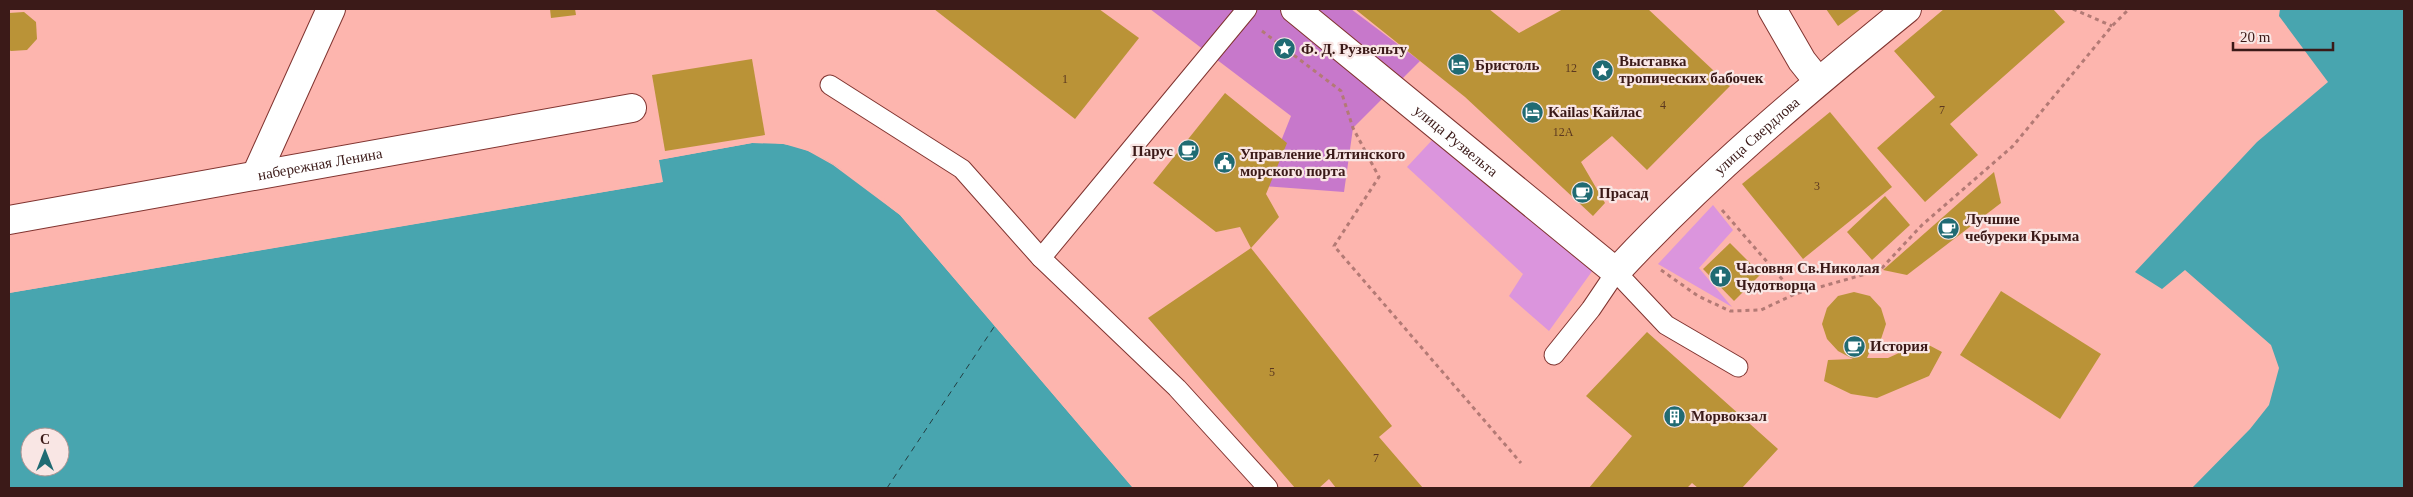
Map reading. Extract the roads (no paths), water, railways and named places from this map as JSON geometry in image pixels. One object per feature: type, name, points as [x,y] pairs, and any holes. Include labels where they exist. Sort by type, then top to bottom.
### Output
[{"type":"street","points":[[256,176],[331,9]]},
{"type":"street","name":"улица Рузвельта","points":[[1295,9],[1624,263]]},
{"type":"street","points":[[1772,9],[1802,61],[1818,81]]},
{"type":"street","name":"улица Свердлова","points":[[1624,263],[1700,186],[1818,81],[1907,9]]},
{"type":"street","name":"набережная Ленина","points":[[9,220],[632,108]]},
{"type":"lane","points":[[1041,258],[1244,12]]},
{"type":"lane","points":[[830,85],[962,169],[1041,258],[1177,388],[1268,488]]},
{"type":"lane","points":[[1554,355],[1591,309],[1624,263],[1666,325],[1738,366]]},
{"type":"water","points":[[2280,9],[2404,9],[2404,488],[2192,488],[2250,429],[2269,405],[2279,368],[2271,345],[2185,270],[2162,289],[2135,272],[2257,142],[2328,82],[2279,16]]},
{"type":"water","points":[[752,143],[775,143],[798,147],[814,153],[845,172],[900,215],[1133,488],[9,488],[9,293],[662,182],[658,160]]},
{"type":"place","name":"Ф. Д. Рузвельту","points":[[1285,49]]},
{"type":"place","name":"Бристоль","points":[[1459,65]]},
{"type":"place","name":"Выставка тропических бабочек","points":[[1603,70]]},
{"type":"place","name":"Kailas Кайлас","points":[[1532,112]]},
{"type":"place","name":"Парус","points":[[1189,151]]},
{"type":"place","name":"Управление Ялтинского морского порта","points":[[1224,163]]},
{"type":"place","name":"Прасад","points":[[1583,193]]},
{"type":"place","name":"Лучшие чебуреки Крыма","points":[[1949,228]]},
{"type":"place","name":"Часовня Св.Николая Чудотворца","points":[[1720,277]]},
{"type":"place","name":"История","points":[[1854,346]]},
{"type":"place","name":"Морвокзал","points":[[1675,416]]}]
